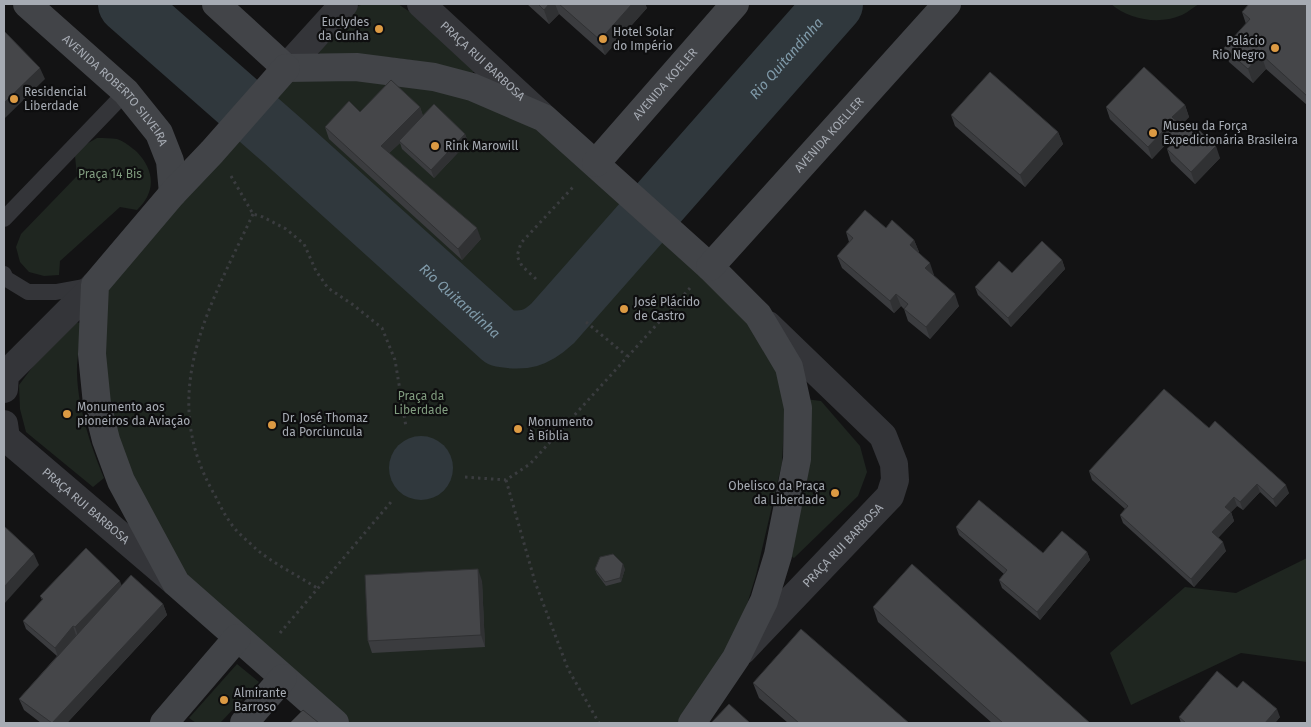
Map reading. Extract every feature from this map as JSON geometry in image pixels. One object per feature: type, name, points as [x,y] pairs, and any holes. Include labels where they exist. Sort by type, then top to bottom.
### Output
[{"type":"main road","name":"AVENIDA ROBERTO SILVEIRA","points":[[27,4],[126,92],[159,133],[170,161],[173,193]]},
{"type":"main road","points":[[216,4],[286,68],[356,67],[434,77],[472,87],[544,118],[596,173],[690,249],[702,275],[758,316],[789,368],[798,408],[797,459],[778,555],[764,601],[736,658],[692,723]]},
{"type":"main road","name":"AVENIDA KOELER","points":[[596,173],[734,4]]},
{"type":"main road","name":"AVENIDA KOELLER","points":[[702,275],[947,4]]},
{"type":"main road","points":[[286,68],[220,161],[173,193],[95,284],[92,354],[97,404],[106,440],[121,481],[176,583],[335,723]]},
{"type":"main road","points":[[167,722],[237,638]]},
{"type":"main road","points":[[244,723],[283,678]]},
{"type":"street","points":[[286,68],[344,4]]},
{"type":"street","name":"PRAÇA RUI BARBOSA","points":[[421,4],[544,118]]},
{"type":"street","points":[[4,389],[5,375],[95,284]]},
{"type":"street","name":"PRAÇA RUI BARBOSA","points":[[736,658],[890,496],[895,480],[894,464],[883,436],[758,316]]},
{"type":"street","name":"PRAÇA RUI BARBOSA","points":[[4,424],[6,438],[176,583]]},
{"type":"lane","points":[[4,219],[126,92]]},
{"type":"lane","points":[[4,274],[5,278],[28,292],[56,292],[95,284]]},
{"type":"path","points":[[220,161],[253,214],[286,229],[304,244],[316,271],[328,288],[382,328],[395,360],[406,427]]},
{"type":"path","points":[[536,279],[522,266],[517,256],[521,243],[596,173]]},
{"type":"path","points":[[253,214],[219,286],[198,339],[188,393],[192,439],[204,477],[230,523],[257,550],[317,588]]},
{"type":"path","points":[[464,477],[506,480],[530,464],[702,275]]},
{"type":"path","points":[[586,322],[627,356]]},
{"type":"path","points":[[506,480],[535,582],[568,669],[599,723]]},
{"type":"path","points":[[279,634],[391,502]]},
{"type":"green space","points":[[364,4],[398,4],[410,12],[476,69],[471,75],[452,69],[397,58],[321,56],[317,49],[355,7]]},
{"type":"green space","points":[[1111,4],[1199,4],[1182,15],[1164,20],[1154,20],[1127,14]]},
{"type":"green space","name":"Praça da Liberdade","points":[[289,72],[424,80],[542,122],[757,322],[786,388],[782,463],[756,575],[732,654],[685,723],[346,723],[179,577],[101,404],[102,285]]},
{"type":"green space","name":"Praça 14 Bis","points":[[97,138],[117,139],[137,152],[143,159],[150,174],[151,181],[148,196],[137,210],[120,207],[60,261],[59,275],[44,276],[29,272],[20,262],[16,247],[21,234],[77,176],[75,156],[83,146]]},
{"type":"green space","points":[[75,322],[81,323],[77,380],[81,409],[104,478],[93,487],[26,432],[20,409],[19,385],[34,365]]},
{"type":"green space","points":[[805,399],[821,401],[860,446],[867,472],[858,496],[794,558],[786,553]]},
{"type":"green space","points":[[1307,558],[1307,662],[1241,653],[1131,705],[1110,653],[1185,587],[1236,593]]},
{"type":"green space","points":[[237,664],[259,682],[220,723],[196,723],[189,718]]},
{"type":"shaded area","points":[[421,436],[433,438],[444,445],[451,456],[453,468],[451,480],[444,491],[433,498],[421,500],[409,498],[398,491],[391,480],[389,468],[391,456],[398,445],[409,438]]},
{"type":"building","points":[[538,4],[549,4],[544,10]]},
{"type":"building","points":[[559,4],[632,4],[600,40]]},
{"type":"building","name":"Palácio Rio Negro","points":[[1249,4],[1307,4],[1307,96],[1261,54],[1248,69],[1224,48],[1250,19],[1242,12]]},
{"type":"building","name":"Residencial Liberdade","points":[[4,31],[40,68],[4,103]]},
{"type":"building","name":"Museu da Força Expedicionária Brasileira","points":[[1144,67],[1185,105],[1172,117],[1187,130],[1192,124],[1216,146],[1191,172],[1167,149],[1176,139],[1165,129],[1148,147],[1106,107]]},
{"type":"building","points":[[990,72],[1058,132],[1020,175],[951,115]]},
{"type":"building","name":"Rink Marowill","points":[[391,80],[420,107],[381,146],[477,228],[458,249],[325,127],[349,101],[360,112]]},
{"type":"building","name":"Rink Marowill","points":[[434,104],[465,134],[431,170],[399,141]]},
{"type":"building","points":[[865,210],[886,228],[892,220],[914,240],[910,245],[930,263],[925,268],[955,294],[926,327],[904,309],[908,304],[896,294],[890,301],[837,256],[853,238],[846,232]]},
{"type":"building","points":[[1042,241],[1062,260],[1008,318],[975,287],[999,261],[1012,273]]},
{"type":"building","points":[[1164,389],[1209,428],[1215,421],[1286,485],[1273,499],[1257,484],[1240,502],[1234,497],[1225,507],[1231,512],[1212,532],[1223,542],[1191,579],[1120,515],[1128,506],[1089,471]]},
{"type":"building","points":[[979,500],[1043,553],[1062,531],[1087,552],[1037,612],[999,580],[1007,570],[956,527]]},
{"type":"building","points":[[4,526],[34,554],[4,587]]},
{"type":"building","points":[[86,548],[120,581],[75,627],[73,626],[55,648],[23,621],[43,599],[40,596]]},
{"type":"building","points":[[613,554],[623,564],[620,578],[605,582],[595,569],[600,557]]},
{"type":"building","points":[[912,564],[1090,723],[1003,723],[873,607]]},
{"type":"building","points":[[478,569],[481,635],[368,641],[365,575]]},
{"type":"building","points":[[131,575],[163,604],[52,723],[19,699]]},
{"type":"building","points":[[801,629],[909,723],[799,723],[753,683]]},
{"type":"building","points":[[1217,671],[1237,688],[1243,681],[1277,709],[1265,723],[1186,723],[1179,717]]},
{"type":"building","points":[[729,704],[750,723],[711,723]]},
{"type":"building","points":[[303,710],[319,723],[290,723]]},
{"type":"waterway","name":"Rio Quitandinha","points":[[127,4],[283,141],[501,338],[516,340],[535,336],[553,323],[834,4]]},
{"type":"place","name":"Euclydes da Cunha","points":[[379,29]]},
{"type":"place","name":"Hotel Solar do Império","points":[[603,39]]},
{"type":"place","name":"Palácio Rio Negro","points":[[1275,48]]},
{"type":"place","name":"Residencial Liberdade","points":[[14,99]]},
{"type":"place","name":"Museu da Força Expedicionária Brasileira","points":[[1153,133]]},
{"type":"place","name":"Rink Marowill","points":[[435,146]]},
{"type":"place","name":"José Plácido de Castro","points":[[624,309]]},
{"type":"place","name":"Monumento aos pioneiros da Aviação","points":[[67,414]]},
{"type":"place","name":"Dr. José Thomaz da Porciuncula","points":[[272,425]]},
{"type":"place","name":"Monumento à Bíblia","points":[[518,429]]},
{"type":"place","name":"Obelisco da Praça da Liberdade","points":[[835,493]]},
{"type":"place","name":"Almirante Barroso","points":[[224,700]]}]
